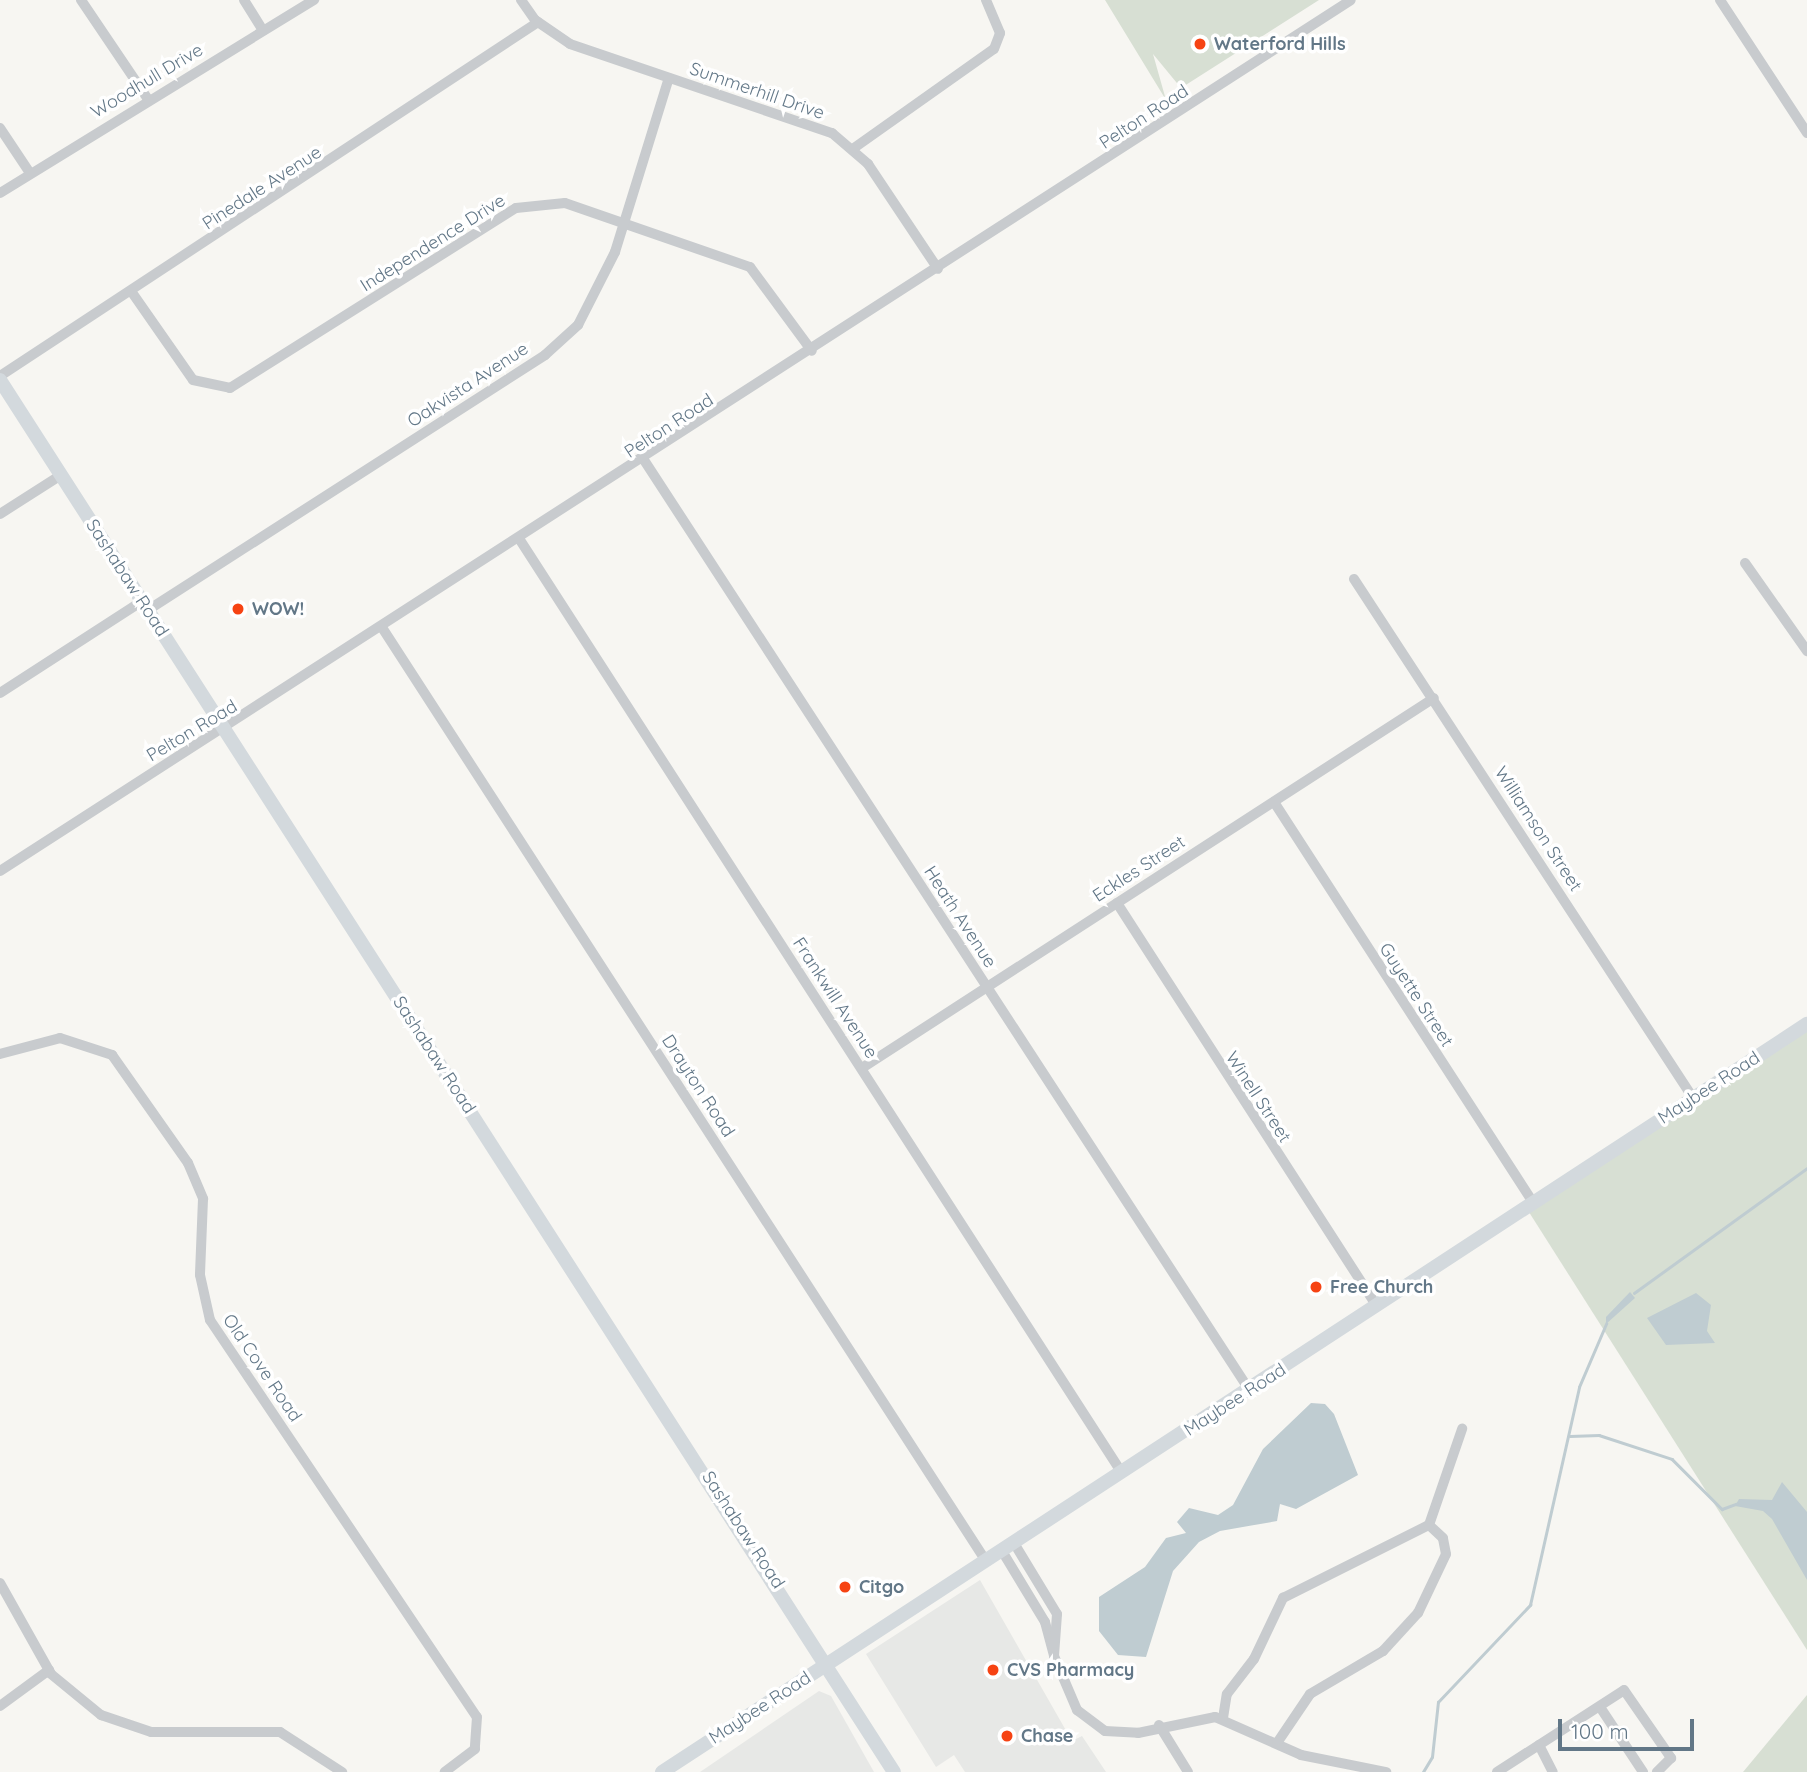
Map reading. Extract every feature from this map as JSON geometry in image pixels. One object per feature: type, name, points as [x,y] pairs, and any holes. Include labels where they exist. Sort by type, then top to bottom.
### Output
[{"type":"main road","name":"Sashabaw Road","points":[[0,378],[870,1728],[903,1772]]},
{"type":"main road","name":"Maybee Road","points":[[662,1772],[1250,1391],[1807,1024]]},
{"type":"main road","name":"Sashabaw Road","points":[[870,1728],[894,1772]]},
{"type":"street","points":[[81,0],[147,98]]},
{"type":"street","points":[[244,0],[263,30]]},
{"type":"street","name":"Woodhull Drive","points":[[0,193],[147,98],[314,0]]},
{"type":"street","name":"Summerhill Drive","points":[[521,0],[538,22],[570,44],[832,133],[854,148],[937,269]]},
{"type":"street","points":[[854,148],[984,58],[999,41],[999,27],[986,0]]},
{"type":"street","name":"Pelton Road","points":[[0,871],[226,731],[1351,0]]},
{"type":"street","points":[[1720,0],[1807,133]]},
{"type":"street","name":"Pinedale Avenue","points":[[0,378],[538,22]]},
{"type":"street","name":"Oakvista Avenue","points":[[0,693],[553,348],[595,300],[669,78]]},
{"type":"street","points":[[0,128],[30,173]]},
{"type":"street","name":"Independence Drive","points":[[131,291],[193,380],[229,388],[516,208],[565,203],[750,267],[812,351]]},
{"type":"street","name":"Heath Avenue","points":[[644,460],[1250,1391]]},
{"type":"street","points":[[0,514],[61,475]]},
{"type":"street","name":"Frankwill Avenue","points":[[520,540],[1122,1473]]},
{"type":"street","points":[[1745,563],[1807,651]]},
{"type":"street","name":"Williamson Street","points":[[1354,579],[1693,1098]]},
{"type":"street","name":"Drayton Road","points":[[383,629],[986,1561]]},
{"type":"street","name":"Eckles Street","points":[[862,1068],[1434,698]]},
{"type":"street","name":"Guyette Street","points":[[1273,802],[1533,1203]]},
{"type":"street","name":"Winell Street","points":[[1117,903],[1377,1306]]},
{"type":"street","name":"Old Cove Road","points":[[0,1054],[60,1038],[112,1055],[188,1163],[202,1199],[200,1275],[210,1320],[477,1717],[475,1749],[445,1772]]},
{"type":"street","points":[[1223,1718],[1227,1694],[1254,1659],[1283,1598],[1429,1525],[1462,1429]]},
{"type":"street","points":[[1277,1743],[1310,1693],[1383,1651],[1418,1613],[1446,1554],[1443,1538],[1429,1525]]},
{"type":"street","points":[[1008,1547],[1051,1602],[1059,1624],[1054,1656]]},
{"type":"street","points":[[1008,1547],[1039,1609],[1063,1686],[1090,1722],[1122,1734],[1159,1726],[1223,1718],[1301,1755],[1386,1772]]},
{"type":"street","points":[[0,1583],[49,1670],[75,1698],[120,1724],[179,1734],[258,1727],[297,1738],[342,1772]]},
{"type":"street","points":[[1039,1609],[1051,1602]]},
{"type":"street","points":[[0,1706],[49,1670]]},
{"type":"street","points":[[1497,1772],[1625,1690],[1671,1759],[1657,1772]]},
{"type":"street","points":[[1600,1707],[1643,1772]]},
{"type":"street","points":[[1159,1726],[1188,1772]]},
{"type":"street","points":[[1539,1745],[1553,1772]]},
{"type":"shaded area","name":"Waterford Hills","points":[[1105,0],[1319,0],[1181,88],[1153,54],[1166,100]]},
{"type":"shaded area","points":[[1807,1027],[1807,1650],[1527,1209]]},
{"type":"shaded area","points":[[1630,1292],[1635,1298],[1606,1324],[1606,1317]]},
{"type":"shaded area","points":[[1696,1293],[1711,1305],[1707,1331],[1715,1343],[1666,1345],[1647,1318]]},
{"type":"shaded area","points":[[1311,1403],[1325,1404],[1334,1414],[1358,1475],[1296,1509],[1280,1504],[1277,1521],[1220,1531],[1199,1542],[1173,1571],[1146,1657],[1118,1655],[1099,1631],[1099,1597],[1145,1567],[1166,1538],[1186,1533],[1177,1522],[1189,1508],[1218,1515],[1233,1505],[1263,1449]]},
{"type":"shaded area","points":[[1782,1482],[1807,1512],[1807,1580],[1772,1519],[1763,1511],[1735,1506],[1739,1499],[1772,1500]]},
{"type":"shaded area","points":[[980,1580],[1072,1741],[1082,1736],[1106,1772],[965,1772],[954,1755],[936,1767],[866,1654]]},
{"type":"shaded area","points":[[819,1691],[831,1696],[874,1772],[700,1772]]},
{"type":"shaded area","points":[[1807,1695],[1807,1772],[1743,1772]]},
{"type":"waterway","points":[[1634,1293],[1807,1168]]},
{"type":"waterway","points":[[1423,1772],[1432,1757],[1438,1702],[1530,1605],[1579,1387],[1606,1324]]},
{"type":"waterway","points":[[1570,1436],[1599,1435],[1672,1459],[1722,1509],[1736,1504]]},
{"type":"place","name":"Waterford Hills","points":[[1200,44]]},
{"type":"place","name":"WOW!","points":[[238,609]]},
{"type":"place","name":"Free Church","points":[[1316,1287]]},
{"type":"place","name":"Citgo","points":[[845,1587]]},
{"type":"place","name":"CVS Pharmacy","points":[[993,1670]]},
{"type":"place","name":"Chase","points":[[1007,1736]]}]
